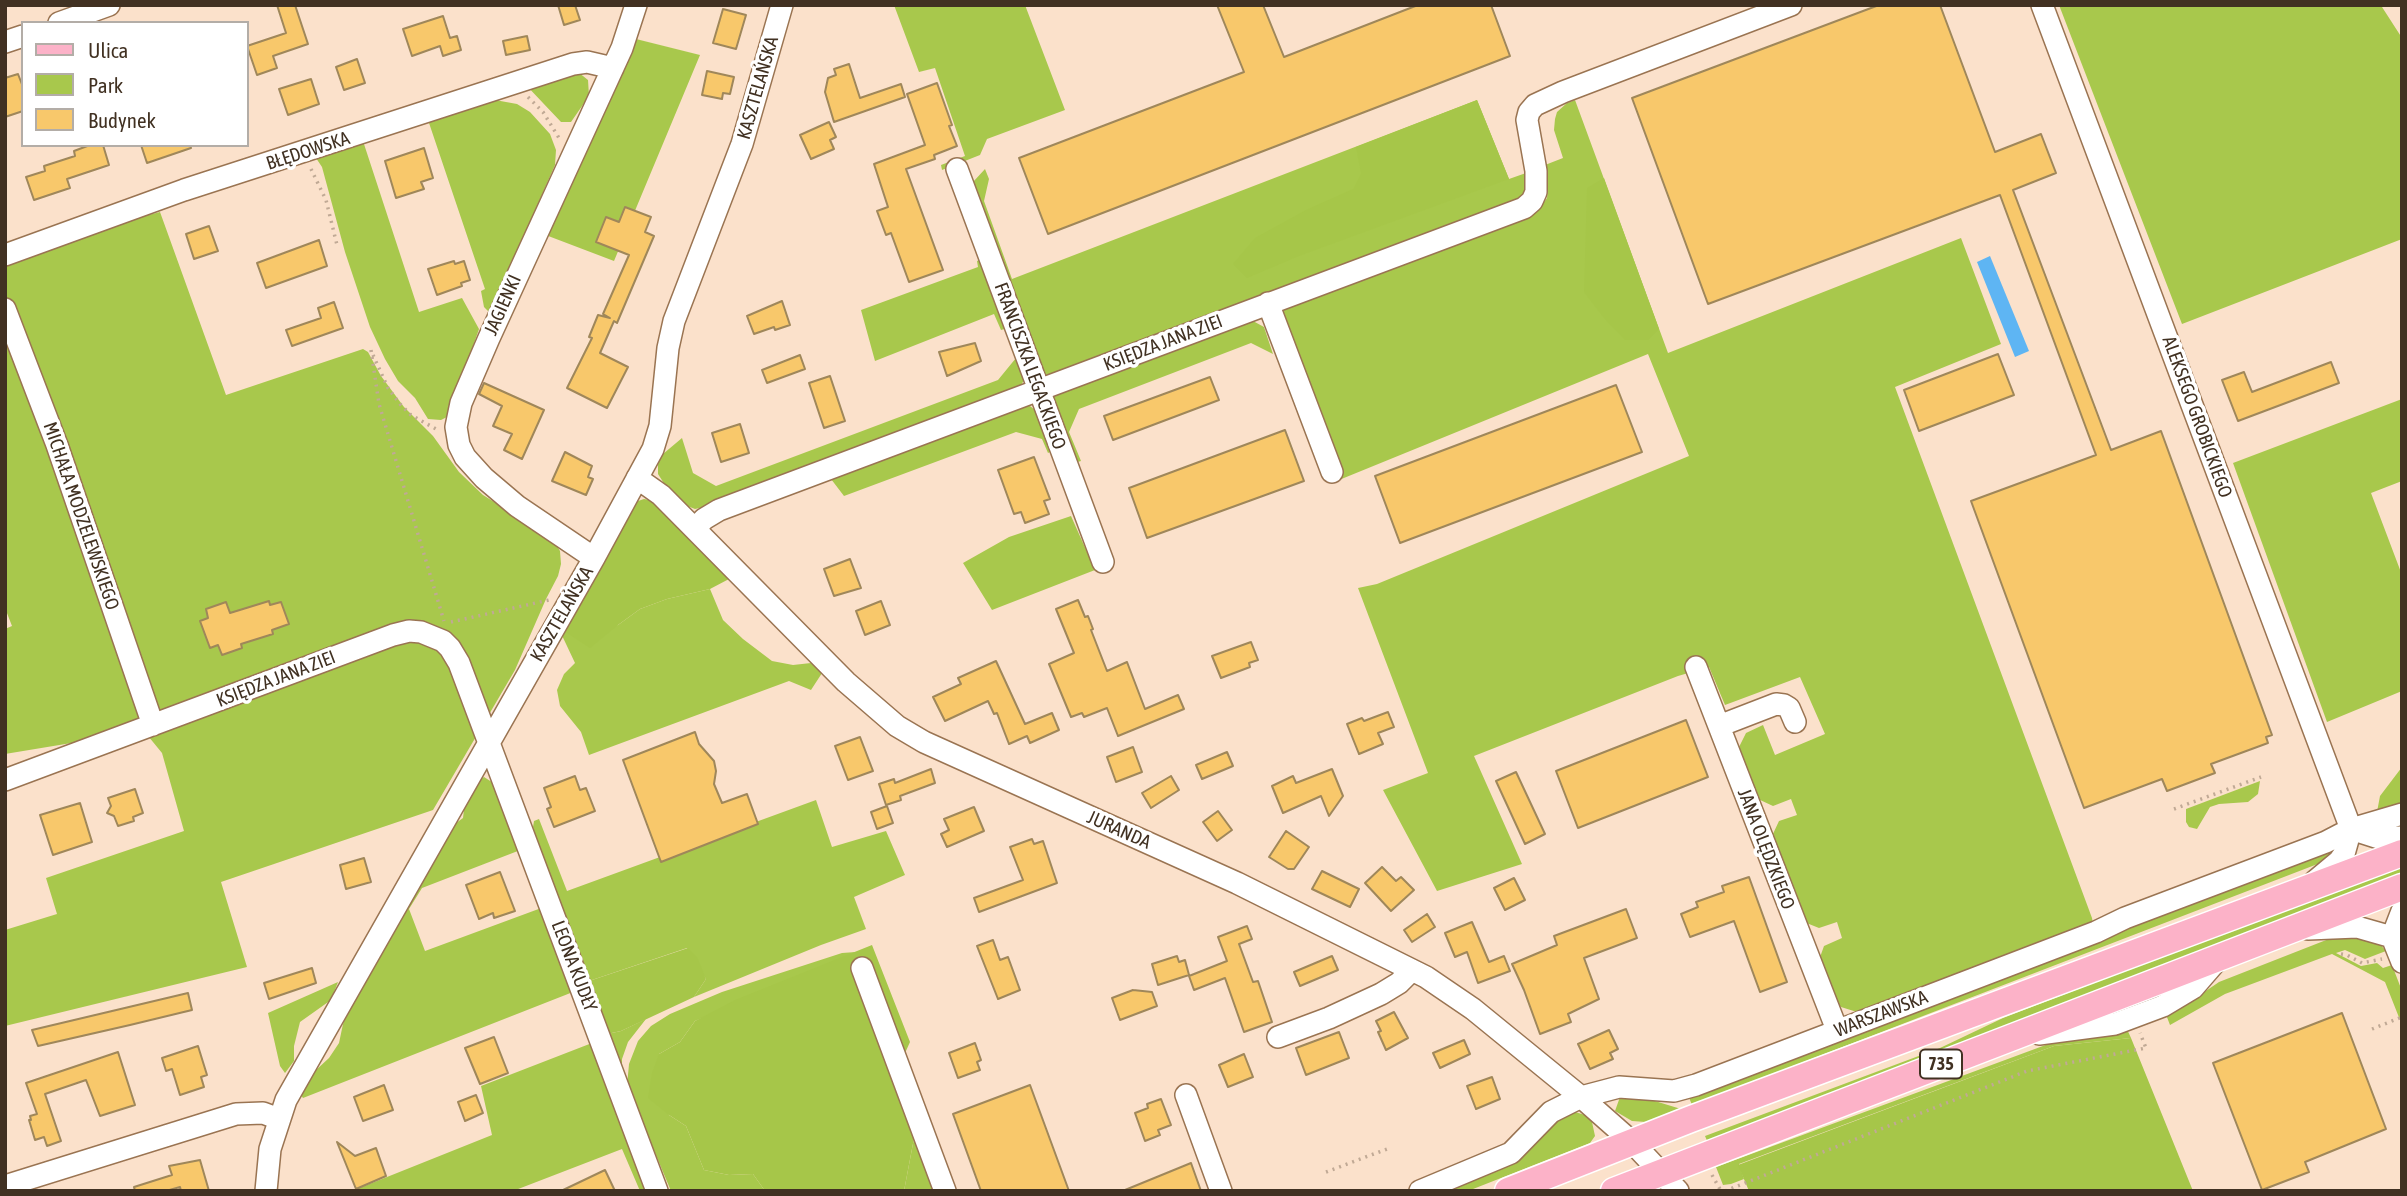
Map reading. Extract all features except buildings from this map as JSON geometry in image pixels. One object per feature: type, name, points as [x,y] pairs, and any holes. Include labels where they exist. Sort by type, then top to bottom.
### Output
[{"type":"main road","name":"WARSZAWSKA","points":[[1508,1191],[2402,853]]},
{"type":"main road","name":"735","points":[[1614,1191],[1670,1182],[2006,1039],[2402,887]]},
{"type":"street","points":[[65,21],[109,5]]},
{"type":"street","name":"JAGIENKI","points":[[456,436],[461,403],[622,48],[636,5]]},
{"type":"street","name":"KASZTELAŃSKA","points":[[266,1191],[270,1149],[279,1119],[296,1081],[594,558],[653,449],[660,426],[668,348],[674,321],[742,144],[782,5]]},
{"type":"street","name":"KSIĘDZA JANA ZIEI","points":[[695,529],[704,519],[719,510],[1524,208],[1532,201],[1537,181],[1527,121],[1529,112],[1544,100],[1791,5]]},
{"type":"street","name":"ALEKSEGO GROBICKIEGO","points":[[2042,5],[2351,829]]},
{"type":"street","name":"BŁĘDOWSKA","points":[[7,249],[573,64],[587,62],[612,68]]},
{"type":"street","name":"FRANCISZKA LEGACKIEGO","points":[[957,169],[1102,562]]},
{"type":"street","points":[[1268,303],[1332,472]]},
{"type":"street","name":"MICHAŁA MODZELEWSKIEGO","points":[[5,309],[57,445],[153,725]]},
{"type":"street","points":[[456,436],[465,457],[494,488],[594,558]]},
{"type":"street","name":"JURANDA","points":[[637,478],[661,495],[846,682],[897,726],[924,742],[1237,883],[1412,970],[1451,993],[1581,1097],[1632,1142],[1670,1182]]},
{"type":"street","points":[[440,630],[455,656],[489,742]]},
{"type":"street","name":"KSIĘDZA JANA ZIEI","points":[[5,780],[393,635],[410,631],[440,630]]},
{"type":"street","name":"JANA OLĘDZKIEGO","points":[[1696,667],[1837,1030]]},
{"type":"street","points":[[1719,726],[1776,705],[1789,708],[1795,722]]},
{"type":"street","name":"LEONA KUDŁY","points":[[489,742],[657,1191]]},
{"type":"street","name":"WARSZAWSKA","points":[[1419,1191],[1511,1153],[1551,1112],[1581,1097],[1619,1087],[1681,1090],[2096,932],[2125,918],[2326,842],[2351,829],[2402,814]]},
{"type":"street","points":[[2304,890],[2339,861],[2348,843],[2351,829],[2379,838],[2402,837]]},
{"type":"street","points":[[2289,930],[2357,928],[2398,951],[2402,911]]},
{"type":"street","points":[[862,968],[945,1191]]},
{"type":"street","points":[[1278,1037],[1329,1018],[1381,994],[1399,983],[1412,970]]},
{"type":"street","points":[[1186,1094],[1221,1191]]},
{"type":"street","points":[[5,1186],[236,1114],[263,1113],[279,1119]]},
{"type":"path","points":[[512,84],[543,112],[570,158]]},
{"type":"path","points":[[301,153],[326,200],[337,246]]},
{"type":"path","points":[[456,436],[425,424],[400,404],[388,388],[371,350],[379,404],[440,630],[540,601],[559,601],[567,605]]},
{"type":"path","points":[[2174,809],[2261,777]]},
{"type":"path","points":[[2341,954],[2365,963],[2398,951]]},
{"type":"path","points":[[2372,1029],[2402,1017]]},
{"type":"path","points":[[1710,1170],[1723,1191],[2026,1071],[2146,1048],[2138,1028]]},
{"type":"path","points":[[1326,1172],[1387,1149]]},
{"type":"green space","points":[[894,5],[1025,5],[1065,110],[987,139],[980,155],[942,170],[941,165],[965,156],[935,68],[919,72]]},
{"type":"green space","points":[[2059,5],[2384,5],[2382,7],[2402,38],[2402,239],[2182,324]]},
{"type":"green space","points":[[636,39],[700,55],[614,261],[543,234]]},
{"type":"green space","points":[[573,68],[588,80],[589,96],[571,122],[561,122],[525,84]]},
{"type":"green space","points":[[495,100],[517,104],[530,112],[550,134],[556,150],[555,165],[490,313],[484,307],[481,291],[485,289],[427,117],[477,101]]},
{"type":"green space","points":[[1477,100],[1509,179],[1526,173],[1526,188],[1522,196],[1515,201],[1047,379],[1042,374],[973,182],[985,169],[989,179],[984,201],[1012,279]]},
{"type":"green space","points":[[1477,100],[1509,179],[1299,256],[1247,278],[1233,264],[1255,238],[1306,210],[1353,189],[1361,173],[1356,147]]},
{"type":"green space","points":[[1575,100],[1668,353],[1961,238],[2001,344],[1895,387],[2093,924],[1860,1013],[1841,1007],[1834,1000],[1819,960],[1824,946],[1842,938],[1837,922],[1819,928],[1804,922],[1772,836],[1779,821],[1797,815],[1791,799],[1773,806],[1758,799],[1739,747],[1746,733],[1763,725],[1775,755],[1825,734],[1800,677],[1725,705],[1709,667],[1678,676],[1474,756],[1522,864],[1437,891],[1383,790],[1428,773],[1358,588],[1377,584],[1689,456],[1648,354],[1339,480],[1279,310],[1537,212],[1547,198],[1545,165],[1563,158],[1554,130],[1557,112]]},
{"type":"green space","points":[[363,141],[419,312],[462,298],[479,329],[449,416],[441,420],[428,419],[415,398],[398,381],[385,359],[370,327],[345,252],[322,167],[314,155]]},
{"type":"green space","points":[[1604,178],[1659,329],[1648,340],[1625,340],[1584,292],[1587,188]]},
{"type":"green space","points":[[160,212],[226,395],[363,349],[368,352],[381,376],[404,407],[433,436],[459,472],[483,495],[552,538],[560,551],[561,564],[515,670],[433,810],[221,882],[247,967],[5,1026],[5,930],[57,914],[46,878],[184,831],[162,753],[144,731],[5,754],[5,629],[12,626],[5,608],[5,259],[76,234]]},
{"type":"green space","points":[[983,258],[1008,328],[1001,330],[994,314],[875,361],[861,310],[978,267],[977,261]]},
{"type":"green space","points":[[1253,321],[1264,327],[1273,354],[1251,343],[1079,409],[1069,432],[1081,461],[1074,463],[1050,398],[1052,393]]},
{"type":"green space","points":[[1016,358],[1024,380],[1019,389],[704,507],[695,509],[682,504],[658,474],[658,464],[663,454],[682,438],[693,473],[716,486],[998,380]]},
{"type":"green space","points":[[2402,399],[2402,481],[2371,493],[2402,575],[2402,691],[2327,722],[2233,463]]},
{"type":"green space","points":[[1030,406],[1035,410],[1052,451],[1048,453],[1042,439],[1016,432],[844,496],[831,479],[1020,407]]},
{"type":"green space","points":[[644,499],[655,501],[733,572],[729,579],[710,589],[667,599],[640,609],[590,648],[558,627],[635,502]]},
{"type":"green space","points":[[1071,516],[1095,570],[992,610],[963,563],[1009,537]]},
{"type":"green space","points":[[710,589],[723,620],[772,661],[793,665],[811,663],[824,670],[811,690],[789,681],[589,755],[581,732],[560,706],[557,690],[564,674],[575,663],[558,627],[573,635],[618,625],[640,609],[667,599]]},
{"type":"green space","points":[[2402,767],[2402,804],[2377,812],[2380,796]]},
{"type":"green space","points":[[484,777],[498,786],[523,849],[422,888],[409,909],[425,951],[544,907],[573,992],[303,1098],[300,1094],[315,1071],[329,1058],[339,1043],[349,1009],[452,826],[463,818],[465,801],[473,785]]},
{"type":"green space","points":[[2260,781],[2258,794],[2248,802],[2210,807],[2197,829],[2189,827],[2186,822],[2186,809]]},
{"type":"green space","points":[[816,800],[832,847],[886,831],[905,875],[854,897],[866,929],[694,997],[706,979],[687,948],[586,982],[546,871],[533,827],[534,821],[539,819],[567,891]]},
{"type":"green space","points":[[2335,848],[2328,860],[1692,1105],[1688,1095]]},
{"type":"green space","points":[[2402,864],[2402,875],[1708,1143],[1705,1136],[1940,1048],[2003,1018]]},
{"type":"green space","points":[[2350,932],[2379,943],[2386,951],[2365,959],[2345,950],[2336,953],[2361,966],[2377,963],[2383,968],[2392,965],[2402,991],[2402,1025],[2385,982],[2332,954],[2225,994],[2170,1025],[2165,1012],[2197,997],[2219,982]]},
{"type":"green space","points":[[872,945],[910,1042],[901,1062],[918,1117],[904,1191],[765,1191],[753,1174],[729,1175],[704,1170],[686,1126],[648,1098],[652,1073],[659,1054],[680,1042],[695,1021],[735,1000]]},
{"type":"green space","points":[[688,948],[697,957],[706,979],[694,997],[621,1031],[607,1034],[586,982]]},
{"type":"green space","points":[[856,952],[695,1021],[680,1042],[659,1054],[669,1115],[686,1126],[704,1170],[729,1175],[753,1174],[765,1191],[671,1191],[627,1086],[629,1064],[638,1041],[651,1026],[670,1014],[722,992],[842,953]]},
{"type":"green space","points":[[338,982],[331,1000],[300,1022],[294,1046],[294,1061],[285,1073],[280,1066],[268,1013]]},
{"type":"green space","points":[[646,1019],[628,1042],[622,1059],[622,1072],[607,1034],[621,1031]]},
{"type":"green space","points":[[2126,1027],[2131,1038],[2054,1046],[1739,1164],[1744,1179],[1731,1184],[1723,1185],[1716,1167],[2051,1043]]},
{"type":"green space","points":[[2131,1038],[2193,1191],[1749,1191],[1738,1165],[2054,1046]]},
{"type":"green space","points":[[592,1043],[651,1191],[640,1191],[622,1149],[513,1191],[352,1191],[492,1135],[481,1086]]},
{"type":"green space","points":[[1632,1094],[1681,1109],[1646,1122],[1632,1121],[1615,1111],[1620,1097]]},
{"type":"green space","points":[[1575,1112],[1585,1115],[1592,1122],[1595,1136],[1590,1143],[1468,1191],[1440,1191],[1554,1121]]},
{"type":"green space","points":[[918,1117],[944,1191],[904,1191]]},
{"type":"water","points":[[1990,256],[2029,351],[2015,357],[1977,262]]}]
